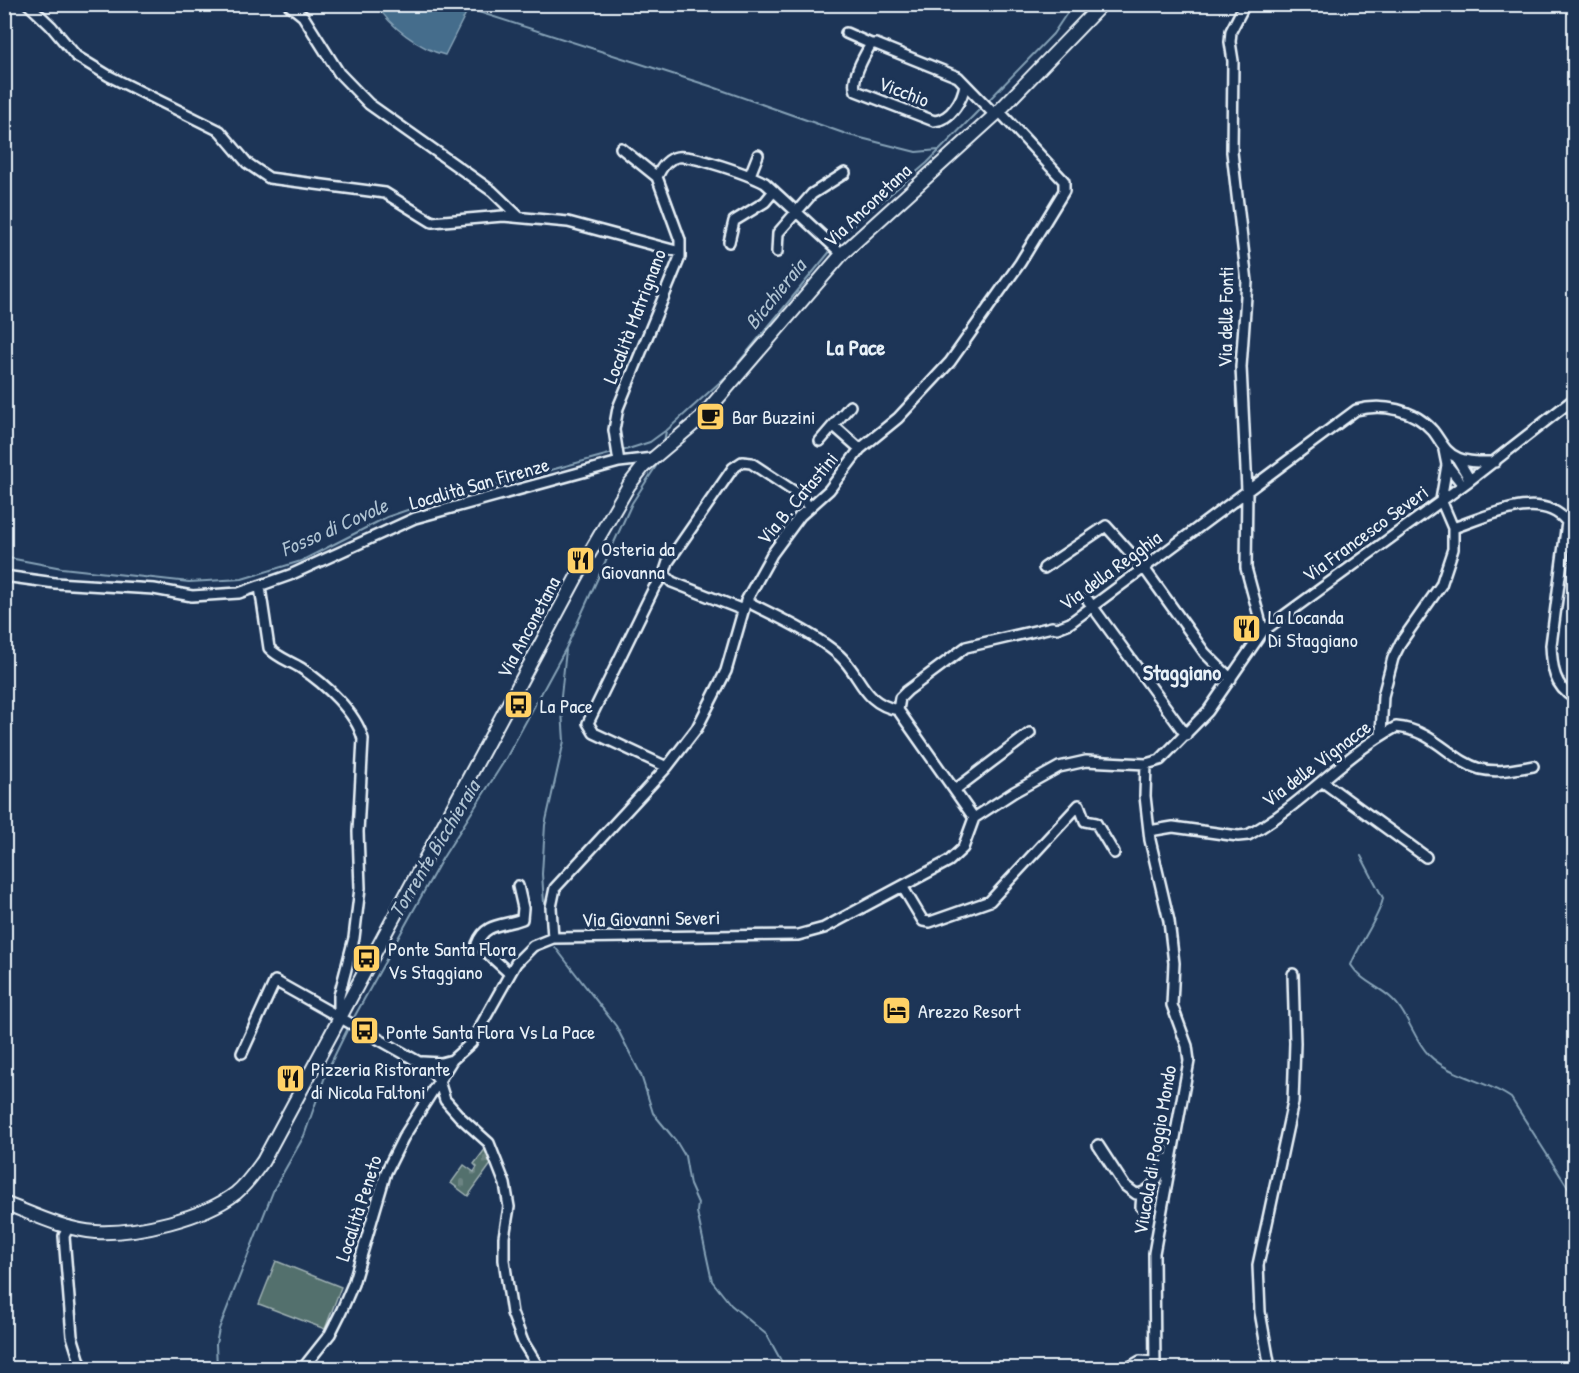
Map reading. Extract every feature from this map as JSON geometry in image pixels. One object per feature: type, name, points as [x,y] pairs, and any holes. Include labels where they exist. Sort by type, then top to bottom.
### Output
[{"type":"main road","name":"Via Anconetana","points":[[4,1203],[69,1226],[97,1232],[144,1227],[209,1210],[237,1192],[263,1161],[342,1018],[628,484],[653,458],[672,445],[701,418],[842,254],[995,112],[1102,4]]},
{"type":"street","points":[[28,4],[51,26],[76,56],[109,76],[220,131],[247,163],[269,178],[385,193],[432,222],[457,218],[519,217],[568,222],[680,252]]},
{"type":"street","points":[[288,4],[303,16],[339,73],[369,104],[492,191],[519,217]]},
{"type":"street","name":"Via delle Fonti","points":[[1245,4],[1231,32],[1230,42],[1233,61],[1232,152],[1247,282],[1241,367],[1247,490],[1246,568],[1263,631]]},
{"type":"street","points":[[846,33],[871,45]]},
{"type":"street","name":"Vicchio","points":[[964,84],[961,100],[939,121],[856,92],[854,83],[871,45],[876,44],[958,77],[995,112]]},
{"type":"street","name":"Via B. Catastini","points":[[553,938],[551,907],[555,888],[667,768],[697,728],[726,671],[745,606],[772,554],[808,506],[825,495],[860,449],[898,418],[950,362],[986,307],[1020,263],[1064,191],[1064,181],[995,112]]},
{"type":"street","points":[[621,148],[657,177],[667,162],[680,156],[750,175],[774,191],[842,254]]},
{"type":"street","points":[[750,175],[758,155]]},
{"type":"street","points":[[777,252],[778,233],[796,212],[812,194],[845,174]]},
{"type":"street","name":"Località Matrignano","points":[[619,459],[614,430],[618,408],[677,266],[680,252],[680,240],[657,177]]},
{"type":"street","points":[[729,242],[734,221],[765,202],[774,191]]},
{"type":"street","name":"Via Francesco Severi","points":[[1146,764],[1160,760],[1186,735],[1231,679],[1263,631],[1495,462],[1575,399]]},
{"type":"street","points":[[820,441],[850,406]]},
{"type":"street","name":"Via della Regghia","points":[[898,710],[900,698],[907,691],[966,647],[1052,627],[1057,628],[1093,607],[1342,418],[1356,410],[1371,406],[1392,408],[1410,414],[1431,430],[1444,450],[1447,465],[1441,500]]},
{"type":"street","points":[[834,426],[860,449]]},
{"type":"street","name":"Via della Regghia","points":[[1444,450],[1457,458],[1475,462],[1495,462]]},
{"type":"street","name":"Località San Firenze","points":[[4,576],[55,584],[154,590],[192,596],[238,593],[260,587],[416,518],[619,459],[653,458]]},
{"type":"street","name":"Via della Regghia","points":[[1457,458],[1467,482]]},
{"type":"street","points":[[667,768],[594,733],[588,723],[654,588],[689,531],[734,468],[742,462],[751,463],[801,496],[808,506]]},
{"type":"street","name":"Via della Regghia","points":[[1447,465],[1467,482]]},
{"type":"street","points":[[1381,735],[1383,696],[1393,658],[1401,642],[1447,574],[1453,549],[1453,528],[1441,500]]},
{"type":"street","points":[[1453,528],[1515,508],[1534,507],[1562,515],[1567,522],[1551,645],[1552,662],[1560,687],[1575,698]]},
{"type":"street","points":[[1044,568],[1106,526],[1144,568],[1205,652],[1231,679]]},
{"type":"street","points":[[664,574],[672,582],[781,619],[838,654],[874,701],[898,710],[956,789],[974,818],[1014,792],[1068,763],[1146,764]]},
{"type":"street","points":[[260,587],[268,648],[326,688],[360,728],[363,739],[358,832],[360,888],[354,938],[339,996],[342,1018]]},
{"type":"street","points":[[1087,599],[1186,735]]},
{"type":"street","name":"Via delle Vignacce","points":[[1149,831],[1173,827],[1238,836],[1248,835],[1323,782],[1381,735],[1396,727],[1413,730],[1483,770],[1533,766]]},
{"type":"street","points":[[956,789],[1030,733]]},
{"type":"street","name":"Viucola di Poggio Mondo","points":[[1146,764],[1145,796],[1149,831],[1169,921],[1174,963],[1172,1005],[1187,1046],[1189,1061],[1173,1136],[1154,1253],[1155,1365]]},
{"type":"street","points":[[1323,782],[1426,857]]},
{"type":"street","points":[[902,886],[923,921],[930,922],[990,901],[1079,805],[1085,821],[1096,823],[1114,853]]},
{"type":"street","name":"Via Giovanni Severi","points":[[452,1060],[471,1043],[509,973],[533,946],[553,938],[798,935],[824,928],[958,854],[974,818]]},
{"type":"street","points":[[509,973],[477,944],[482,935],[494,925],[522,919],[523,908],[518,886]]},
{"type":"street","points":[[1270,1368],[1260,1312],[1258,1265],[1290,1119],[1295,1067],[1293,974]]},
{"type":"street","points":[[242,1053],[275,981],[418,1061],[439,1081],[445,1100],[489,1143],[506,1184],[509,1207],[504,1237],[504,1260],[512,1312],[523,1342],[539,1368]]},
{"type":"street","points":[[418,1061],[441,1063],[452,1060]]},
{"type":"street","name":"Località Peneto","points":[[303,1368],[330,1334],[353,1284],[386,1172],[403,1138],[452,1060]]},
{"type":"street","points":[[1141,1207],[1142,1193],[1157,1179],[1173,1136]]},
{"type":"street","points":[[1098,1145],[1124,1185],[1132,1193],[1142,1193]]},
{"type":"street","points":[[69,1226],[64,1236],[70,1324],[81,1368]]},
{"type":"street","points":[[1128,1368],[1140,1361],[1155,1365]]},
{"type":"green space","points":[[486,1148],[494,1160],[468,1196],[451,1183],[464,1165],[474,1172],[477,1167],[474,1164]]},
{"type":"green space","points":[[276,1261],[341,1287],[325,1329],[259,1304]]},
{"type":"water","points":[[377,5],[470,5],[445,55],[426,48],[406,36],[389,21]]},
{"type":"waterway","name":"Bicchieraia","points":[[986,103],[1053,34],[1073,4]]},
{"type":"waterway","points":[[466,8],[710,86],[849,135],[916,152],[939,150]]},
{"type":"waterway","name":"Bicchieraia","points":[[836,245],[847,231],[927,163],[982,107]]},
{"type":"waterway","name":"Bicchieraia","points":[[664,442],[666,431],[730,373],[832,249]]},
{"type":"waterway","name":"Fosso di Covole","points":[[622,451],[650,442],[665,431]]},
{"type":"waterway","name":"Fosso di Covole","points":[[4,557],[62,568],[189,582],[242,579],[301,561],[387,517],[419,506],[613,453]]},
{"type":"waterway","name":"Torrente Bicchieraia","points":[[352,1021],[442,859],[505,760],[566,648],[632,503],[662,457]]},
{"type":"waterway","points":[[544,903],[542,874],[545,825],[564,741],[561,696],[566,650]]},
{"type":"waterway","points":[[1361,856],[1383,898],[1379,912],[1351,965],[1359,975],[1396,1003],[1423,1049],[1429,1055],[1458,1074],[1511,1098],[1574,1197]]},
{"type":"waterway","points":[[555,947],[616,1026],[641,1075],[653,1113],[685,1156],[690,1185],[698,1203],[697,1212],[712,1281],[731,1305],[767,1335],[785,1368]]},
{"type":"waterway","name":"Torrente Bicchieraia","points":[[217,1368],[216,1344],[219,1329],[274,1189],[304,1136],[327,1071],[349,1026]]},
{"type":"place","name":"Bar Buzzini","points":[[711,416]]},
{"type":"place","name":"Osteria da Giovanna","points":[[580,560]]},
{"type":"place","name":"La Locanda Di Staggiano","points":[[1247,628]]},
{"type":"place","name":"La Pace","points":[[519,705]]},
{"type":"place","name":"Ponte Santa Flora Vs Staggiano","points":[[367,959]]},
{"type":"place","name":"Arezzo Resort","points":[[897,1010]]},
{"type":"place","name":"Ponte Santa Flora Vs La Pace","points":[[365,1031]]},
{"type":"place","name":"Pizzeria Ristorante di Nicola Faltoni","points":[[290,1079]]},
{"type":"district","name":"La Pace","points":[[856,347]]},
{"type":"district","name":"Staggiano","points":[[1182,672]]}]
